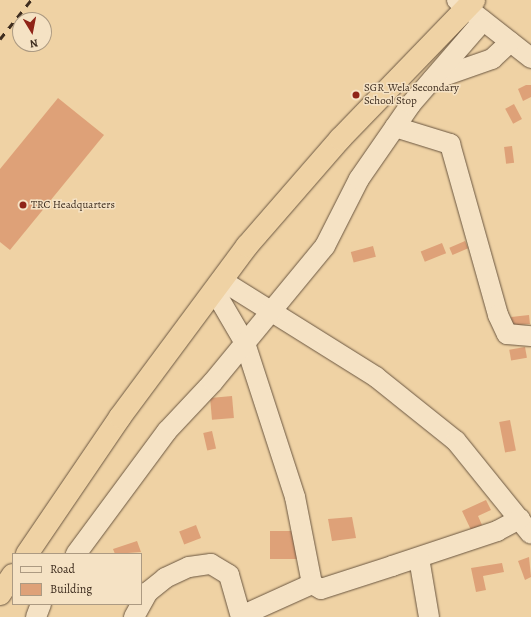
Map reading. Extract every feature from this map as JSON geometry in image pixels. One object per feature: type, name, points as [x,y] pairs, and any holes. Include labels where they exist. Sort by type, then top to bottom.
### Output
[{"type":"highway","points":[[28,553],[120,417],[217,285],[340,139],[466,2]]},
{"type":"highway","points":[[0,594],[12,576]]},
{"type":"street","points":[[466,2],[483,22],[531,58]]},
{"type":"street","points":[[77,553],[167,431],[245,344],[325,246],[359,178],[395,127],[432,80],[483,22]]},
{"type":"street","points":[[432,80],[492,59],[510,42]]},
{"type":"street","points":[[395,127],[450,144],[498,315],[507,334],[531,336]]},
{"type":"street","points":[[217,285],[271,312],[376,377],[456,441],[525,527]]},
{"type":"street","points":[[217,285],[245,344],[295,497],[312,584]]},
{"type":"street","points":[[142,603],[148,592],[165,578],[189,567],[211,564],[229,575],[241,617],[312,584],[321,588],[419,558],[497,531],[525,527]]},
{"type":"street","points":[[419,558],[429,617]]},
{"type":"street","points":[[36,617],[41,605]]},
{"type":"street","points":[[134,617],[141,605]]},
{"type":"building","points":[[526,85],[531,85],[531,97],[523,101],[518,89]]},
{"type":"building","name":"TRC Headquarters","points":[[58,98],[104,135],[10,250],[0,242],[0,169]]},
{"type":"building","points":[[514,104],[522,119],[513,124],[505,109]]},
{"type":"building","points":[[512,146],[514,163],[506,164],[504,147]]},
{"type":"building","points":[[465,241],[468,248],[452,255],[449,248]]},
{"type":"building","points":[[442,243],[446,253],[425,262],[421,252]]},
{"type":"building","points":[[373,246],[376,257],[354,263],[351,252]]},
{"type":"building","points":[[529,315],[530,324],[512,326],[511,317]]},
{"type":"building","points":[[525,347],[527,358],[511,361],[509,350]]},
{"type":"building","points":[[232,396],[234,418],[212,420],[210,398]]},
{"type":"building","points":[[510,420],[516,450],[505,453],[499,422]]},
{"type":"building","points":[[212,431],[216,449],[207,451],[203,433]]},
{"type":"building","points":[[486,500],[491,510],[478,516],[482,525],[471,530],[462,511]]},
{"type":"building","points":[[352,517],[356,538],[332,541],[328,519]]},
{"type":"building","points":[[196,525],[201,538],[184,545],[179,531]]},
{"type":"building","points":[[270,531],[299,531],[299,559],[270,559]]},
{"type":"building","points":[[137,541],[141,552],[115,553],[113,549]]},
{"type":"building","points":[[529,557],[531,577],[525,580],[518,561]]},
{"type":"building","points":[[502,563],[504,572],[483,576],[486,590],[476,592],[471,568]]},
{"type":"railway","points":[[0,39],[31,0]]},
{"type":"place","name":"SGR_Wela Secondary School Stop","points":[[356,95]]},
{"type":"place","name":"TRC Headquarters","points":[[23,205]]}]
